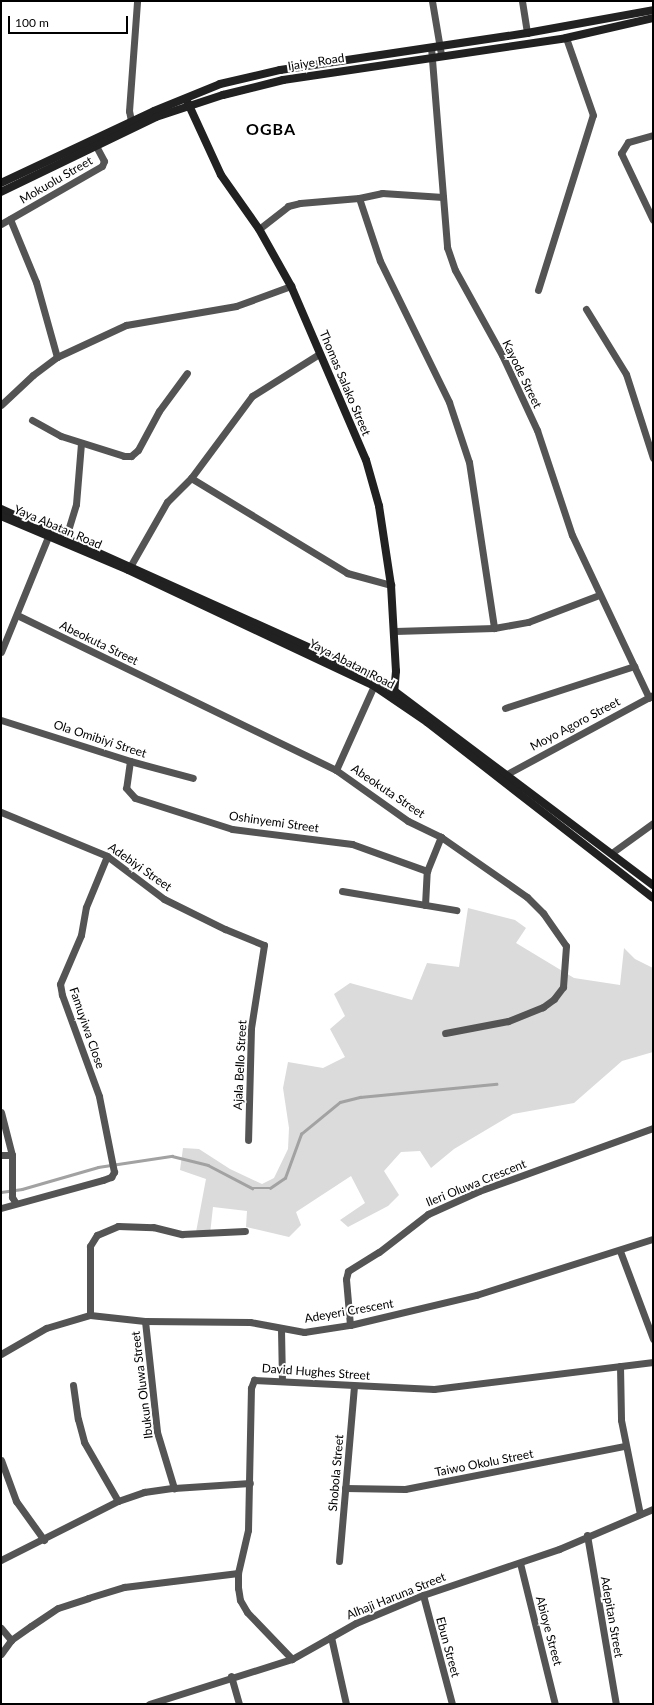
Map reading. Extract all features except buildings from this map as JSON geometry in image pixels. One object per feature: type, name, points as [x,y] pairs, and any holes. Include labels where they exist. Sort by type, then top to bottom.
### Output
[{"type":"main road","name":"Ijaiye Road","points":[[1,183],[187,101],[283,80],[653,10]]},
{"type":"main road","name":"Ijaiye Road","points":[[436,51],[566,38],[653,18]]},
{"type":"main road","name":"Thomas Salako Street","points":[[187,101],[220,175],[259,229],[291,286],[319,354],[366,460],[379,506],[391,585],[395,631],[393,693]]},
{"type":"main road","name":"Ijaiye Road","points":[[1,192],[96,146],[132,125]]},
{"type":"main road","name":"Yaya Abatan Road","points":[[1,508],[50,534],[376,682]]},
{"type":"main road","name":"Yaya Abatan Road","points":[[1,516],[50,534],[66,537],[131,565],[376,682],[507,774],[550,809],[613,852],[653,885]]},
{"type":"main road","name":"Yaya Abatan Road","points":[[393,693],[653,898]]},
{"type":"street","points":[[132,125],[129,112],[131,55],[137,1]]},
{"type":"street","name":"Kayode Street","points":[[432,1],[447,247],[455,270],[502,355],[537,430],[572,535],[599,595],[634,666],[651,696]]},
{"type":"street","points":[[522,1],[527,34]]},
{"type":"street","points":[[538,290],[592,121],[593,110],[566,38]]},
{"type":"street","points":[[653,136],[628,142],[621,153],[653,220]]},
{"type":"street","name":"Mokuolu Street","points":[[1,224],[102,166],[104,162],[96,146]]},
{"type":"street","points":[[259,229],[288,206],[300,203],[359,198],[382,193],[399,192],[443,197]]},
{"type":"street","points":[[359,198],[380,261],[449,402],[469,462],[494,628]]},
{"type":"street","points":[[10,219],[36,282],[58,357]]},
{"type":"street","points":[[1,405],[32,374],[58,357],[126,325],[236,306],[291,286]]},
{"type":"street","points":[[586,309],[626,374],[653,458]]},
{"type":"street","points":[[131,565],[167,502],[190,478],[252,396],[319,354]]},
{"type":"street","points":[[32,420],[61,436],[81,443],[131,456],[138,450],[159,411],[187,373]]},
{"type":"street","points":[[66,537],[76,504],[81,443]]},
{"type":"street","points":[[190,478],[348,573],[391,585]]},
{"type":"street","points":[[1,652],[50,534]]},
{"type":"street","points":[[395,631],[494,628],[528,622],[599,595]]},
{"type":"street","name":"Abeokuta Street","points":[[17,615],[336,770],[408,821],[441,837],[527,897],[543,913],[566,946],[564,987],[554,999],[543,1007],[508,1021],[445,1033]]},
{"type":"street","points":[[505,708],[634,666]]},
{"type":"street","points":[[336,770],[376,682]]},
{"type":"street","name":"Moyo Agoro Street","points":[[507,774],[651,696]]},
{"type":"street","name":"Ola Omibiyi Street","points":[[1,720],[130,761],[193,778]]},
{"type":"street","name":"Oshinyemi Street","points":[[130,761],[126,788],[135,798],[232,829],[352,844],[427,871]]},
{"type":"street","name":"Adebiyi Street","points":[[1,812],[106,856],[164,898],[225,929],[264,945]]},
{"type":"street","points":[[613,852],[653,823]]},
{"type":"street","points":[[425,905],[427,871],[441,837]]},
{"type":"street","name":"Famuyiwa Close","points":[[14,1200],[111,1177],[113,1167],[99,1096],[62,996],[60,984],[81,935],[86,907],[106,856]]},
{"type":"street","points":[[342,891],[456,910]]},
{"type":"street","name":"Ajala Bello Street","points":[[248,1140],[251,1028],[264,945]]},
{"type":"street","points":[[1,1112],[12,1155],[12,1186],[14,1200],[1,1208]]},
{"type":"street","name":"Ileri Oluwa Crescent","points":[[350,1325],[346,1279],[348,1271],[379,1252],[428,1214],[479,1191],[653,1128]]},
{"type":"street","points":[[1,1155],[12,1155]]},
{"type":"street","points":[[90,1315],[90,1246],[97,1235],[118,1226],[153,1227],[182,1234],[245,1231]]},
{"type":"street","name":"Adeyeri Crescent","points":[[1,1354],[46,1328],[90,1315],[145,1321],[250,1322],[281,1329],[304,1332],[350,1325],[476,1295],[620,1251],[653,1239]]},
{"type":"street","points":[[620,1251],[653,1339]]},
{"type":"street","name":"Ibukun Oluwa Street","points":[[145,1321],[157,1432],[174,1488]]},
{"type":"street","points":[[281,1329],[282,1380]]},
{"type":"street","name":"David Hughes Street","points":[[292,1659],[247,1612],[240,1600],[238,1573],[248,1530],[252,1382],[256,1378],[354,1386],[434,1390],[653,1362]]},
{"type":"street","points":[[620,1366],[620,1402],[625,1446],[640,1514]]},
{"type":"street","points":[[73,1385],[78,1419],[84,1442],[118,1501]]},
{"type":"street","name":"Shobola Street","points":[[339,1561],[354,1386]]},
{"type":"street","name":"Taiwo Okolu Street","points":[[345,1488],[405,1489],[625,1446]]},
{"type":"street","points":[[1,1460],[16,1501],[44,1540]]},
{"type":"street","points":[[1,1560],[44,1540],[118,1501],[144,1492],[174,1488],[250,1483]]},
{"type":"street","name":"Alhaji Haruna Street","points":[[149,1704],[231,1676],[292,1659],[356,1623],[423,1595],[520,1563],[653,1509]]},
{"type":"street","name":"Adepitan Street","points":[[587,1535],[616,1704]]},
{"type":"street","name":"Abioye Street","points":[[520,1563],[555,1704]]},
{"type":"street","points":[[1,1654],[11,1640],[58,1608],[124,1587],[238,1573]]},
{"type":"street","name":"Ebun Street","points":[[423,1595],[452,1704]]},
{"type":"street","points":[[1,1628],[11,1640]]},
{"type":"street","points":[[331,1637],[346,1704]]},
{"type":"street","points":[[231,1676],[239,1704]]},
{"type":"shaded area","points":[[468,908],[515,920],[526,928],[516,943],[574,978],[620,985],[624,948],[635,959],[653,968],[653,1052],[622,1061],[574,1103],[513,1114],[454,1149],[431,1168],[420,1151],[401,1152],[384,1171],[399,1195],[388,1206],[348,1227],[340,1220],[365,1203],[351,1176],[296,1212],[301,1225],[289,1237],[246,1227],[247,1211],[213,1207],[210,1234],[196,1232],[206,1179],[180,1170],[183,1148],[199,1149],[230,1169],[262,1184],[274,1178],[288,1149],[289,1128],[283,1088],[288,1062],[323,1068],[345,1057],[330,1029],[345,1016],[334,994],[350,983],[412,1000],[427,963],[459,967]]},
{"type":"waterway","points":[[1,1192],[22,1189],[98,1167],[172,1156],[208,1165],[252,1188],[270,1188],[285,1178],[301,1134],[340,1102],[360,1097],[496,1084]]},
{"type":"district","name":"OGBA","points":[[271,129]]}]
